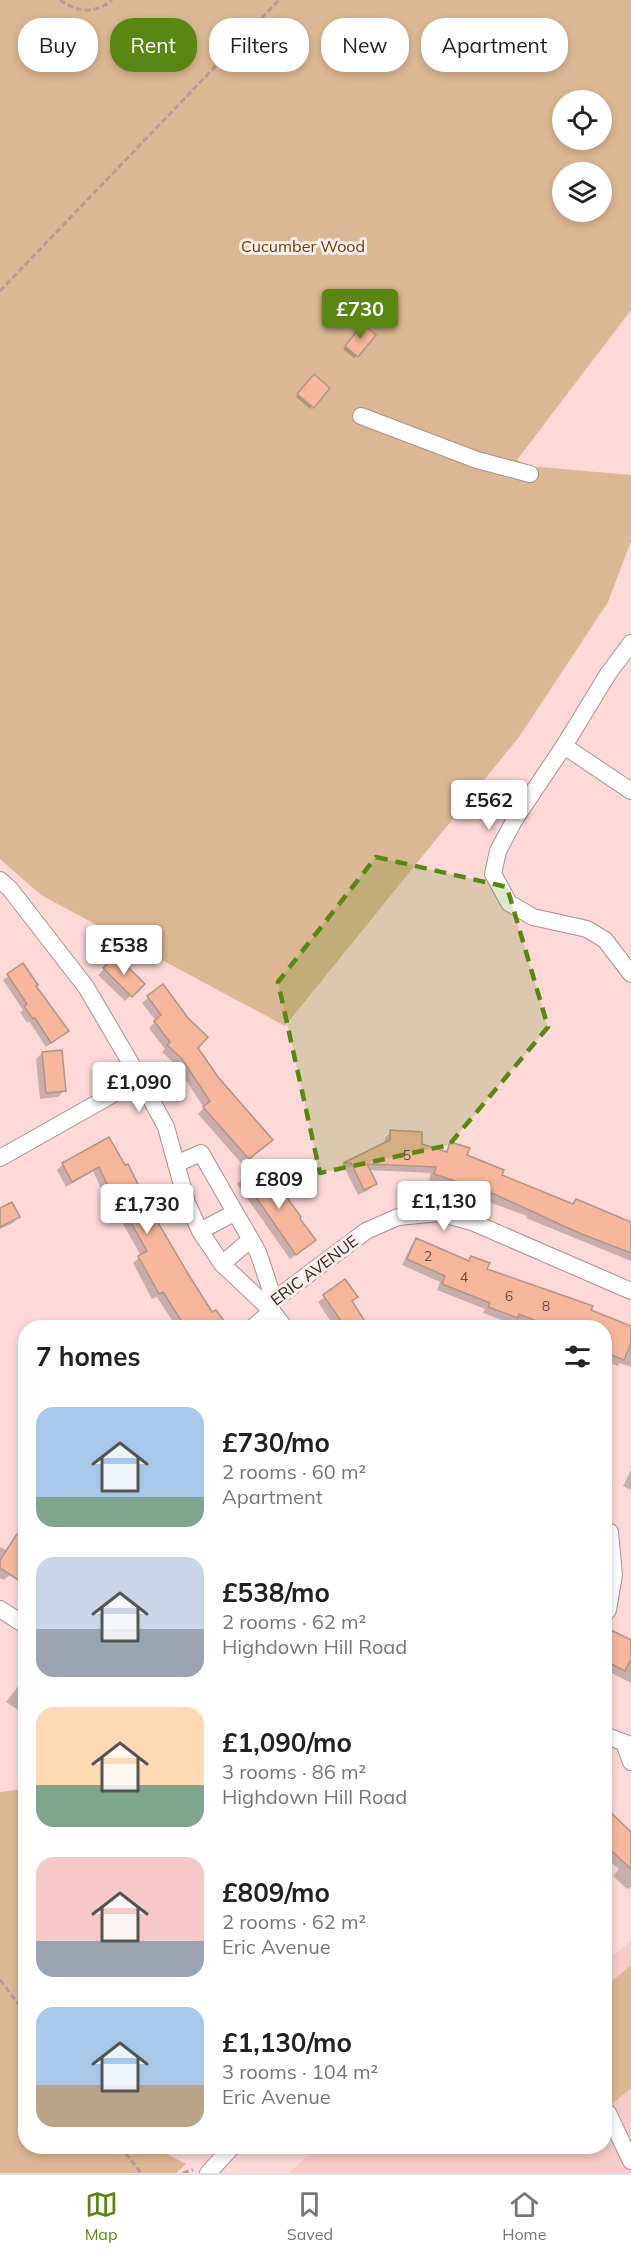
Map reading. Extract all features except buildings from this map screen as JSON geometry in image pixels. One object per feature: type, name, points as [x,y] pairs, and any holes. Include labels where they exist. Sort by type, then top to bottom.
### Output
[{"type":"street","points":[[361,416],[477,460],[530,474]]},
{"type":"street","points":[[631,643],[515,819],[498,851],[493,874],[509,903],[533,917],[587,930],[605,940],[631,974]]},
{"type":"street","points":[[564,746],[631,791]]},
{"type":"street","points":[[0,880],[10,889],[86,987],[140,1079],[166,1127],[187,1203],[200,1231],[222,1264],[270,1306],[280,1320]]},
{"type":"street","points":[[0,1158],[140,1079]]},
{"type":"street","points":[[176,1164],[201,1153],[258,1252],[270,1306]]},
{"type":"street","points":[[200,1231],[234,1213]]},
{"type":"street","name":"ERIC AVENUE","points":[[259,1320],[270,1306],[366,1231],[398,1218],[439,1213],[472,1222],[631,1291]]},
{"type":"street","points":[[222,1264],[250,1240]]},
{"type":"street","points":[[612,1554],[614,1575],[612,1587]]},
{"type":"street","points":[[0,1609],[18,1621]]},
{"type":"street","points":[[612,1738],[628,1744],[631,1762]]},
{"type":"street","points":[[612,2121],[631,2161]]},
{"type":"street","points":[[208,2173],[226,2154]]},
{"type":"path","points":[[60,0],[80,10],[100,8],[112,0]]},
{"type":"path","points":[[0,291],[279,0]]},
{"type":"path","points":[[0,1980],[18,2004]]},
{"type":"path","points":[[126,2154],[141,2173]]},
{"type":"highlighted area","points":[[376,857],[507,887],[548,1027],[449,1145],[320,1173],[278,982]]},
{"type":"shaded area","points":[[631,1941],[631,2173],[288,2173],[310,2154],[612,2154],[612,1956]]},
{"type":"green space","name":"Cucumber Wood","points":[[0,0],[631,0],[631,310],[517,460],[528,466],[631,475],[631,541],[608,602],[519,737],[285,1026],[41,895],[0,859]]},
{"type":"green space","points":[[18,1790],[18,2154],[167,2154],[186,2164],[176,2173],[0,2173],[0,1792]]},
{"type":"green space","points":[[631,1965],[631,2088],[612,2104],[612,1981]]}]
